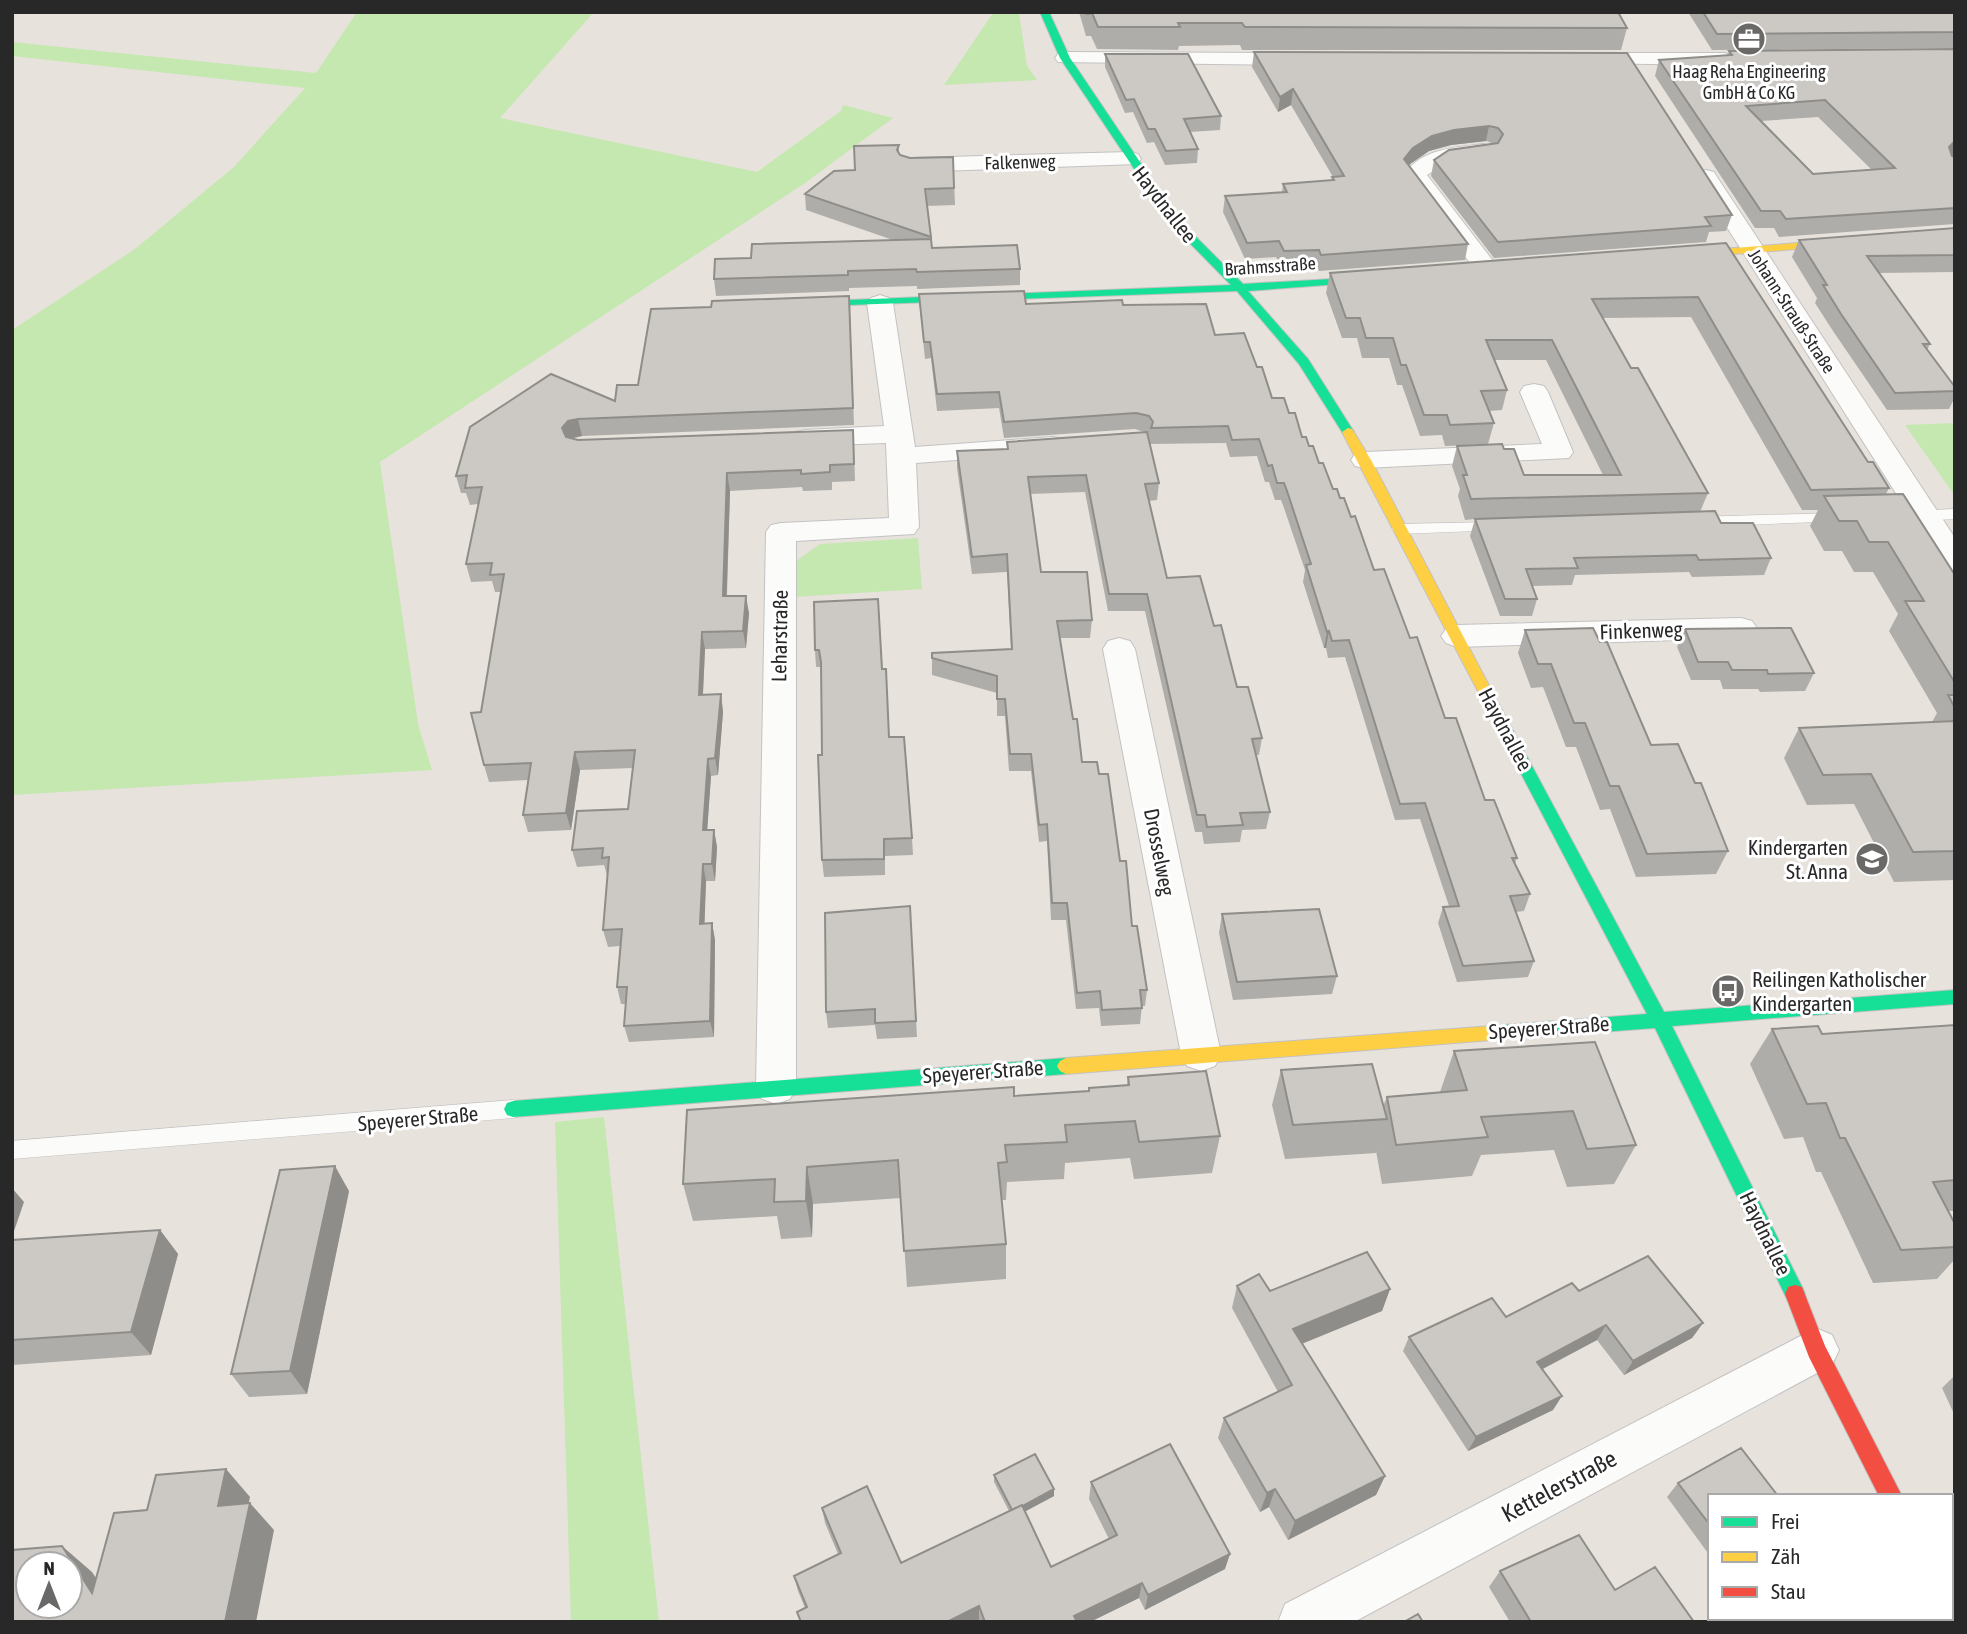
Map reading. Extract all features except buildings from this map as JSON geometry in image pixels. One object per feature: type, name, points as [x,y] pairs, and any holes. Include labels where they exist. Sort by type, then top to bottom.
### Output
[{"type":"street","name":"Haydnallee","points":[[1044,12],[1065,58],[1130,159],[1175,222],[1240,288],[1304,362],[1365,460],[1399,529],[1660,1019],[1790,1282],[1816,1350],[1890,1494]]},
{"type":"street","points":[[1065,58],[1323,59]]},
{"type":"street","points":[[1560,59],[1751,59]]},
{"type":"street","points":[[1630,60],[1645,82]]},
{"type":"street","points":[[1486,151],[1422,163],[1415,175],[1488,270]]},
{"type":"street","name":"Falkenweg","points":[[911,166],[1130,159]]},
{"type":"street","name":"Johann-Strauß-Straße","points":[[1695,160],[1753,250],[1912,516],[1955,562]]},
{"type":"street","points":[[1661,257],[1955,234]]},
{"type":"street","name":"Brahmsstraße","points":[[782,306],[1240,288],[1391,277]]},
{"type":"street","name":"Leharstraße","points":[[776,1087],[781,532],[904,527],[901,445],[880,303]]},
{"type":"street","points":[[1365,460],[1559,452],[1534,392]]},
{"type":"street","points":[[775,439],[901,445],[1083,443]]},
{"type":"street","name":"Finkenweg","points":[[1457,636],[1741,628]]},
{"type":"street","name":"Drosselweg","points":[[1119,649],[1201,1054]]},
{"type":"street","name":"Speyerer Straße","points":[[513,1109],[1955,997]]},
{"type":"street","name":"Kettelerstraße","points":[[1303,1622],[1816,1350]]},
{"type":"lane","points":[[1912,516],[1955,514]]},
{"type":"lane","points":[[1677,522],[1858,518]]},
{"type":"lane","points":[[1399,529],[1510,526]]},
{"type":"lane","name":"Speyerer Straße","points":[[12,1150],[513,1109]]},
{"type":"green space","points":[[357,12],[594,12],[500,118],[757,172],[841,111],[843,105],[893,118],[805,183],[380,462],[418,724],[432,770],[12,795],[12,330],[135,249],[235,166],[305,88],[12,56],[12,42],[316,73]]},
{"type":"green space","points":[[993,13],[1019,13],[1027,66],[1037,80],[944,85]]},
{"type":"green space","points":[[1955,423],[1955,496],[1905,425]]},
{"type":"green space","points":[[918,538],[922,589],[794,597],[792,564],[820,544]]},
{"type":"green space","points":[[604,1117],[659,1622],[571,1622],[555,1122]]},
{"type":"traffic: fast","points":[[1044,12],[1065,58],[1175,222],[1240,288],[1304,362],[1348,432]]},
{"type":"traffic: fast","points":[[797,305],[1240,288],[1380,278]]},
{"type":"traffic: fast","points":[[1489,699],[1683,1064],[1795,1294]]},
{"type":"traffic: fast","points":[[1492,1033],[1955,997]]},
{"type":"traffic: fast","points":[[513,1109],[1066,1066]]},
{"type":"traffic: slow","points":[[1681,255],[1955,234]]},
{"type":"traffic: slow","points":[[1348,432],[1489,699]]},
{"type":"traffic: slow","points":[[1066,1066],[1492,1033]]},
{"type":"traffic: jam","points":[[1795,1294],[1816,1350],[1890,1494]]},
{"type":"place","name":"Haag Reha Engineering GmbH & Co KG","points":[[1749,39]]},
{"type":"place","name":"Kindergarten St. Anna","points":[[1872,859]]},
{"type":"place","name":"Reilingen Katholischer Kindergarten","points":[[1728,991]]}]
